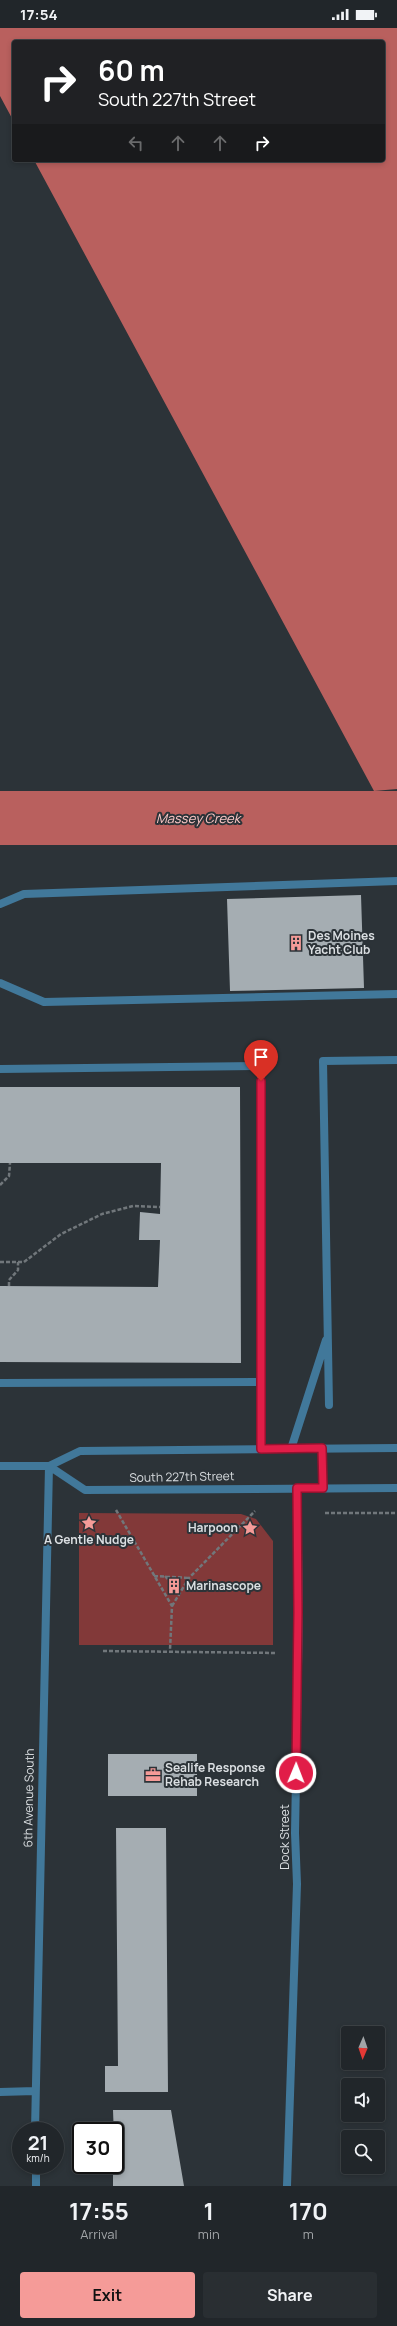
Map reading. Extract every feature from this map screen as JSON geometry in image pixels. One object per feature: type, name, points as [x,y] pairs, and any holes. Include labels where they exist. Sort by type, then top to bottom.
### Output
[{"type":"street","points":[[0,904],[24,894],[397,881]]},
{"type":"street","points":[[0,983],[44,1002],[397,994]]},
{"type":"street","points":[[329,1405],[323,1061],[397,1060]]},
{"type":"street","points":[[0,1069],[261,1066],[261,1449]]},
{"type":"street","points":[[291,1449],[328,1334]]},
{"type":"street","points":[[0,1382],[260,1382]]},
{"type":"street","points":[[322,1448],[323,1488]]},
{"type":"street","points":[[0,1466],[49,1466],[80,1451],[397,1448]]},
{"type":"street","name":"South 227th Street","points":[[49,1466],[85,1490],[397,1488]]},
{"type":"street","name":"6th Avenue South","points":[[35,2122],[49,1466]]},
{"type":"street","name":"Dock Street","points":[[287,2186],[298,1884],[295,1833],[298,1612],[297,1488]]},
{"type":"street","points":[[0,2092],[35,2091]]},
{"type":"street","points":[[36,2174],[36,2186]]},
{"type":"path","points":[[0,1185],[9,1176],[10,1162]]},
{"type":"path","points":[[0,1262],[24,1262],[61,1234],[102,1214],[133,1206],[160,1207]]},
{"type":"path","points":[[9,1286],[9,1280],[18,1270],[18,1262]]},
{"type":"path","points":[[114,1506],[172,1606]]},
{"type":"path","points":[[170,1650],[172,1606],[181,1591],[189,1578],[255,1511]]},
{"type":"path","points":[[325,1513],[397,1512]]},
{"type":"path","points":[[154,1576],[189,1578]]},
{"type":"path","points":[[165,1576],[171,1583]]},
{"type":"path","points":[[177,1588],[181,1591]]},
{"type":"path","points":[[103,1651],[276,1652]]},
{"type":"shaded area","points":[[0,28],[397,28],[397,789],[374,791],[35,162],[385,162],[385,40],[12,40],[12,118],[0,96]]},
{"type":"shaded area","points":[[79,1513],[241,1514],[256,1519],[273,1541],[273,1645],[79,1645]]},
{"type":"building","name":"Des Moines Yacht Club","points":[[361,895],[364,988],[230,991],[227,899]]},
{"type":"building","points":[[0,1087],[240,1087],[241,1363],[0,1362],[0,1286],[158,1287],[160,1240],[139,1240],[140,1212],[160,1214],[161,1163],[0,1163]]},
{"type":"building","name":"Marinascope","points":[[174,1582],[177,1583],[177,1589],[174,1590],[171,1589],[170,1586],[171,1583]]},
{"type":"building","name":"Sealife Response Rehab Research","points":[[108,1754],[197,1754],[197,1796],[108,1796]]},
{"type":"building","points":[[116,1828],[166,1828],[168,2092],[105,2092],[105,2066],[118,2066]]},
{"type":"building","points":[[113,2110],[171,2110],[184,2186],[113,2186],[113,2174],[124,2174],[124,2122],[113,2122]]},
{"type":"waterway","name":"Massey Creek","points":[[0,818],[397,818]]},
{"type":"place","name":"Des Moines Yacht Club","points":[[296,943]]},
{"type":"place","name":"A Gentle Nudge","points":[[89,1523]]},
{"type":"place","name":"Harpoon","points":[[250,1528]]},
{"type":"place","name":"Marinascope","points":[[174,1586]]},
{"type":"place","name":"Sealife Response Rehab Research","points":[[153,1775]]},
{"type":"route","points":[[261,1081],[259,1417],[261,1449],[322,1448],[323,1488],[297,1488],[298,1612],[296,1773]]}]
